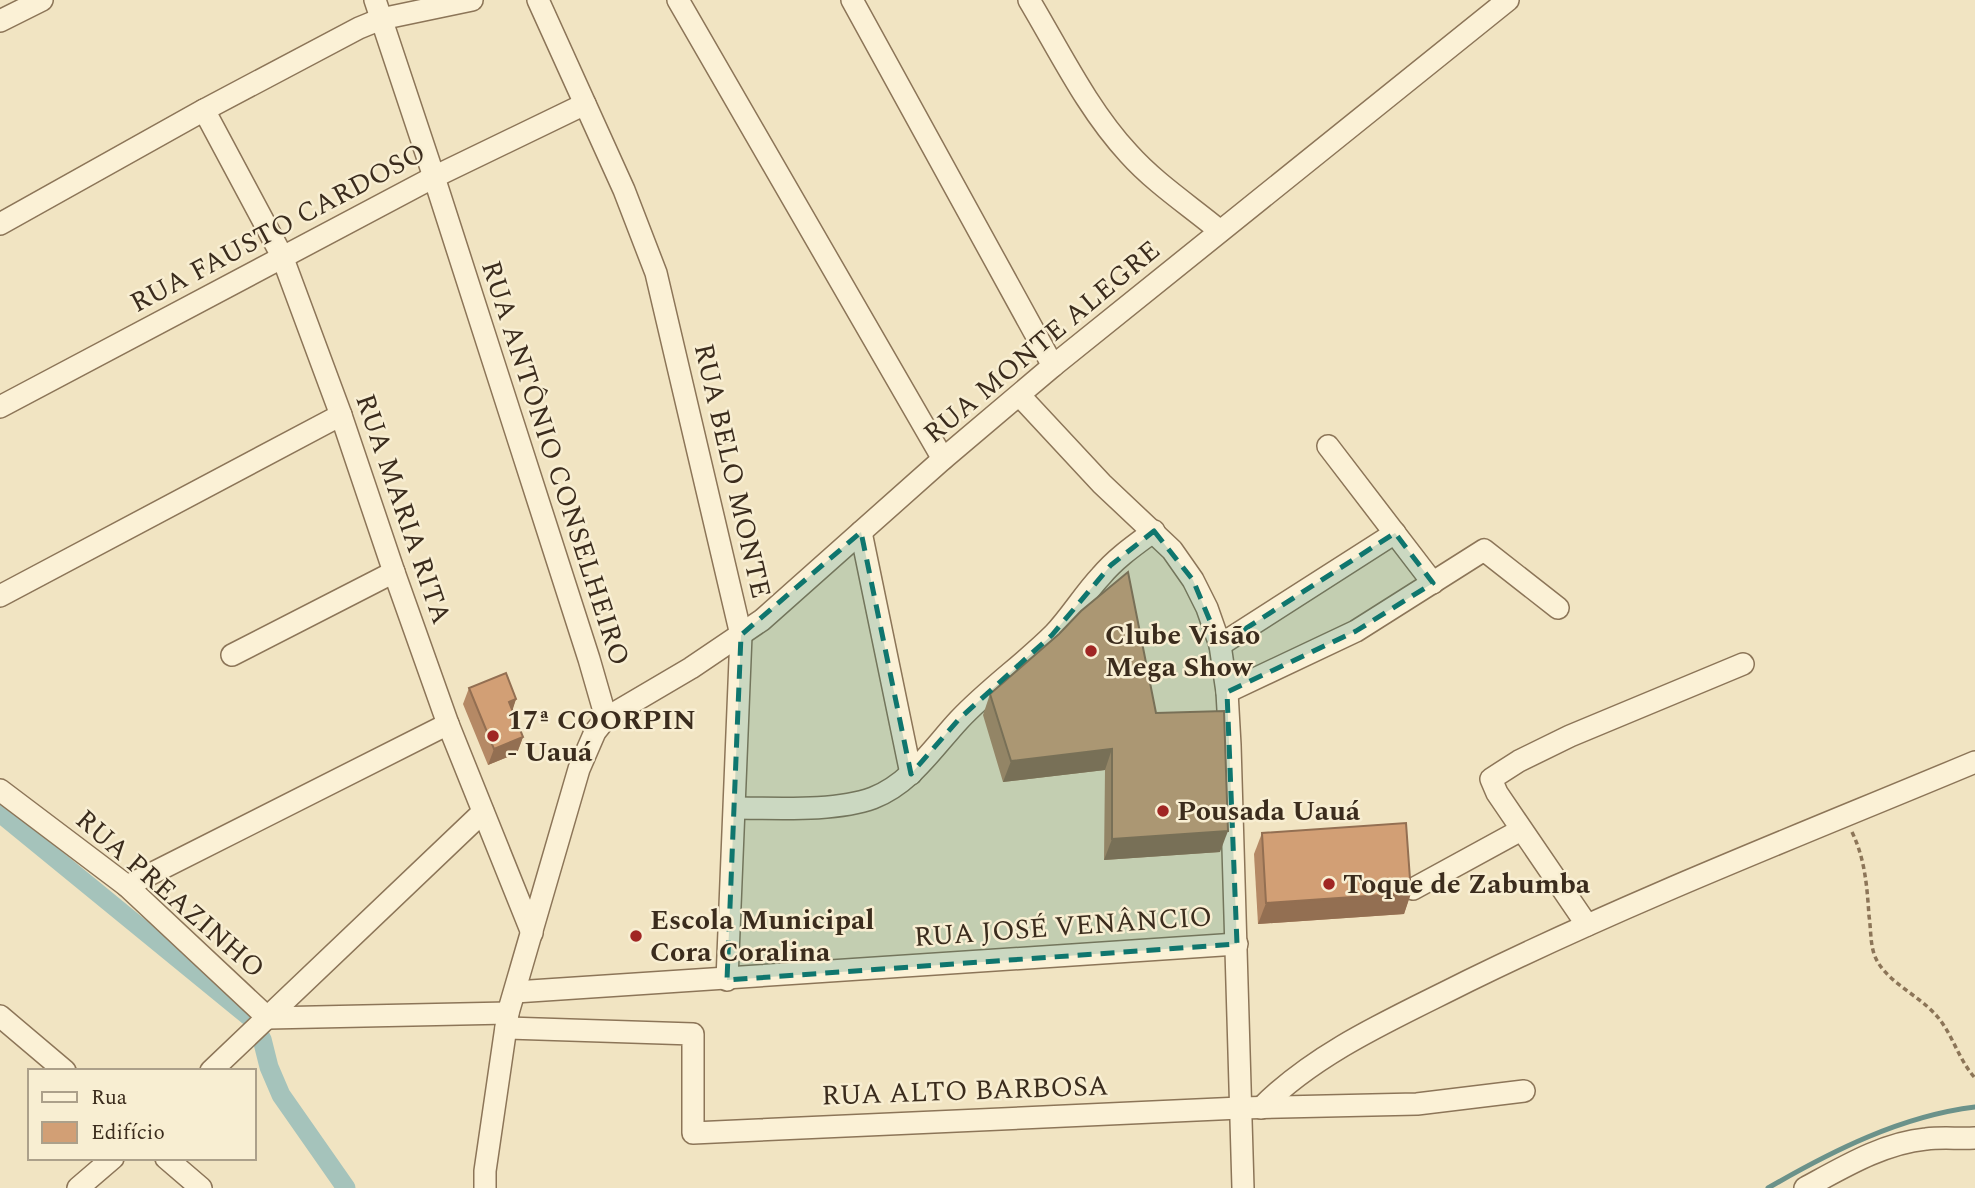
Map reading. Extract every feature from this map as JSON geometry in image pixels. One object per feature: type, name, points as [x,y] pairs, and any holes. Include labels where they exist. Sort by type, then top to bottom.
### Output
[{"type":"street","points":[[0,21],[42,0]]},
{"type":"street","points":[[0,224],[334,40],[378,10],[472,0]]},
{"type":"street","name":"RUA BELO MONTE","points":[[538,0],[640,228],[656,273],[741,635],[727,980]]},
{"type":"street","points":[[678,0],[943,459]]},
{"type":"street","points":[[852,0],[1053,366]]},
{"type":"street","points":[[1029,0],[1094,110],[1130,156],[1220,231]]},
{"type":"street","name":"RUA MONTE ALEGRE","points":[[606,718],[741,635],[788,598],[943,459],[1053,366],[1508,0]]},
{"type":"street","name":"RUA ANTÔNIO CONSELHEIRO","points":[[378,10],[581,633],[606,718]]},
{"type":"street","name":"RUA FAUSTO CARDOSO","points":[[0,407],[434,177],[585,104]]},
{"type":"street","name":"RUA MARIA RITA","points":[[204,110],[282,256],[341,415],[448,724],[532,933]]},
{"type":"street","points":[[1020,396],[1102,484],[1172,550],[1193,580],[1207,608],[1220,645],[1227,692],[1237,944],[1250,1108],[1243,1188]]},
{"type":"street","points":[[0,596],[341,415]]},
{"type":"street","points":[[1328,446],[1433,583]]},
{"type":"street","points":[[735,808],[841,805],[874,798],[894,788],[911,774],[959,719],[1052,635],[1106,571],[1154,531]]},
{"type":"street","points":[[861,532],[911,774]]},
{"type":"street","points":[[1220,645],[1395,533]]},
{"type":"street","points":[[1227,692],[1356,631],[1485,550],[1558,608]]},
{"type":"street","points":[[232,655],[394,572]]},
{"type":"street","points":[[1587,925],[1493,788],[1491,779],[1528,756],[1570,736],[1743,664]]},
{"type":"street","points":[[485,1188],[485,1171],[507,1021],[579,769],[595,732],[606,718]]},
{"type":"street","points":[[127,886],[448,724]]},
{"type":"street","points":[[1250,1108],[1300,1074],[1404,1013],[1587,925],[1975,762]]},
{"type":"street","name":"RUA PREAZINHO","points":[[0,790],[127,886],[268,1018]]},
{"type":"street","points":[[213,1069],[483,813]]},
{"type":"street","points":[[1413,889],[1521,830]]},
{"type":"street","name":"RUA JOSÉ VENÂNCIO","points":[[515,992],[1237,944]]},
{"type":"street","points":[[0,1016],[63,1069]]},
{"type":"street","points":[[268,1018],[507,1021]]},
{"type":"street","name":"RUA ALTO BARBOSA","points":[[507,1021],[693,1034],[693,1133],[1250,1108],[1417,1104],[1524,1091]]},
{"type":"street","points":[[1805,1188],[1870,1155],[1903,1143],[1924,1139],[1975,1138]]},
{"type":"street","points":[[78,1188],[111,1160]]},
{"type":"street","points":[[168,1160],[201,1188]]},
{"type":"path","points":[[1845,817],[1860,850],[1865,869],[1875,958],[1888,974],[1938,1016],[1975,1079]]},
{"type":"highlighted area","points":[[1154,531],[1193,580],[1220,645],[1395,533],[1433,583],[1356,631],[1227,692],[1237,944],[727,980],[741,635],[861,532],[911,774],[959,719],[1052,635],[1111,565]]},
{"type":"building","points":[[1128,572],[1156,713],[1224,711],[1228,831],[1112,839],[1112,749],[1011,761],[990,694]]},
{"type":"building","points":[[506,673],[516,699],[509,702],[523,737],[494,749],[469,688]]},
{"type":"building","name":"Toque de Zabumba","points":[[1406,823],[1411,893],[1266,903],[1262,833]]},
{"type":"waterway","points":[[0,813],[252,1019]]},
{"type":"waterway","points":[[262,1039],[269,1067],[281,1095],[346,1188]]},
{"type":"waterway","points":[[1768,1188],[1868,1137],[1920,1118],[1975,1107]]},
{"type":"place","name":"Clube Visão Mega Show","points":[[1091,651]]},
{"type":"place","name":"17ª COORPIN - Uauá","points":[[493,736]]},
{"type":"place","name":"Pousada Uauá","points":[[1163,811]]},
{"type":"place","name":"Toque de Zabumba","points":[[1329,884]]},
{"type":"place","name":"Escola Municipal Cora Coralina","points":[[636,936]]}]
